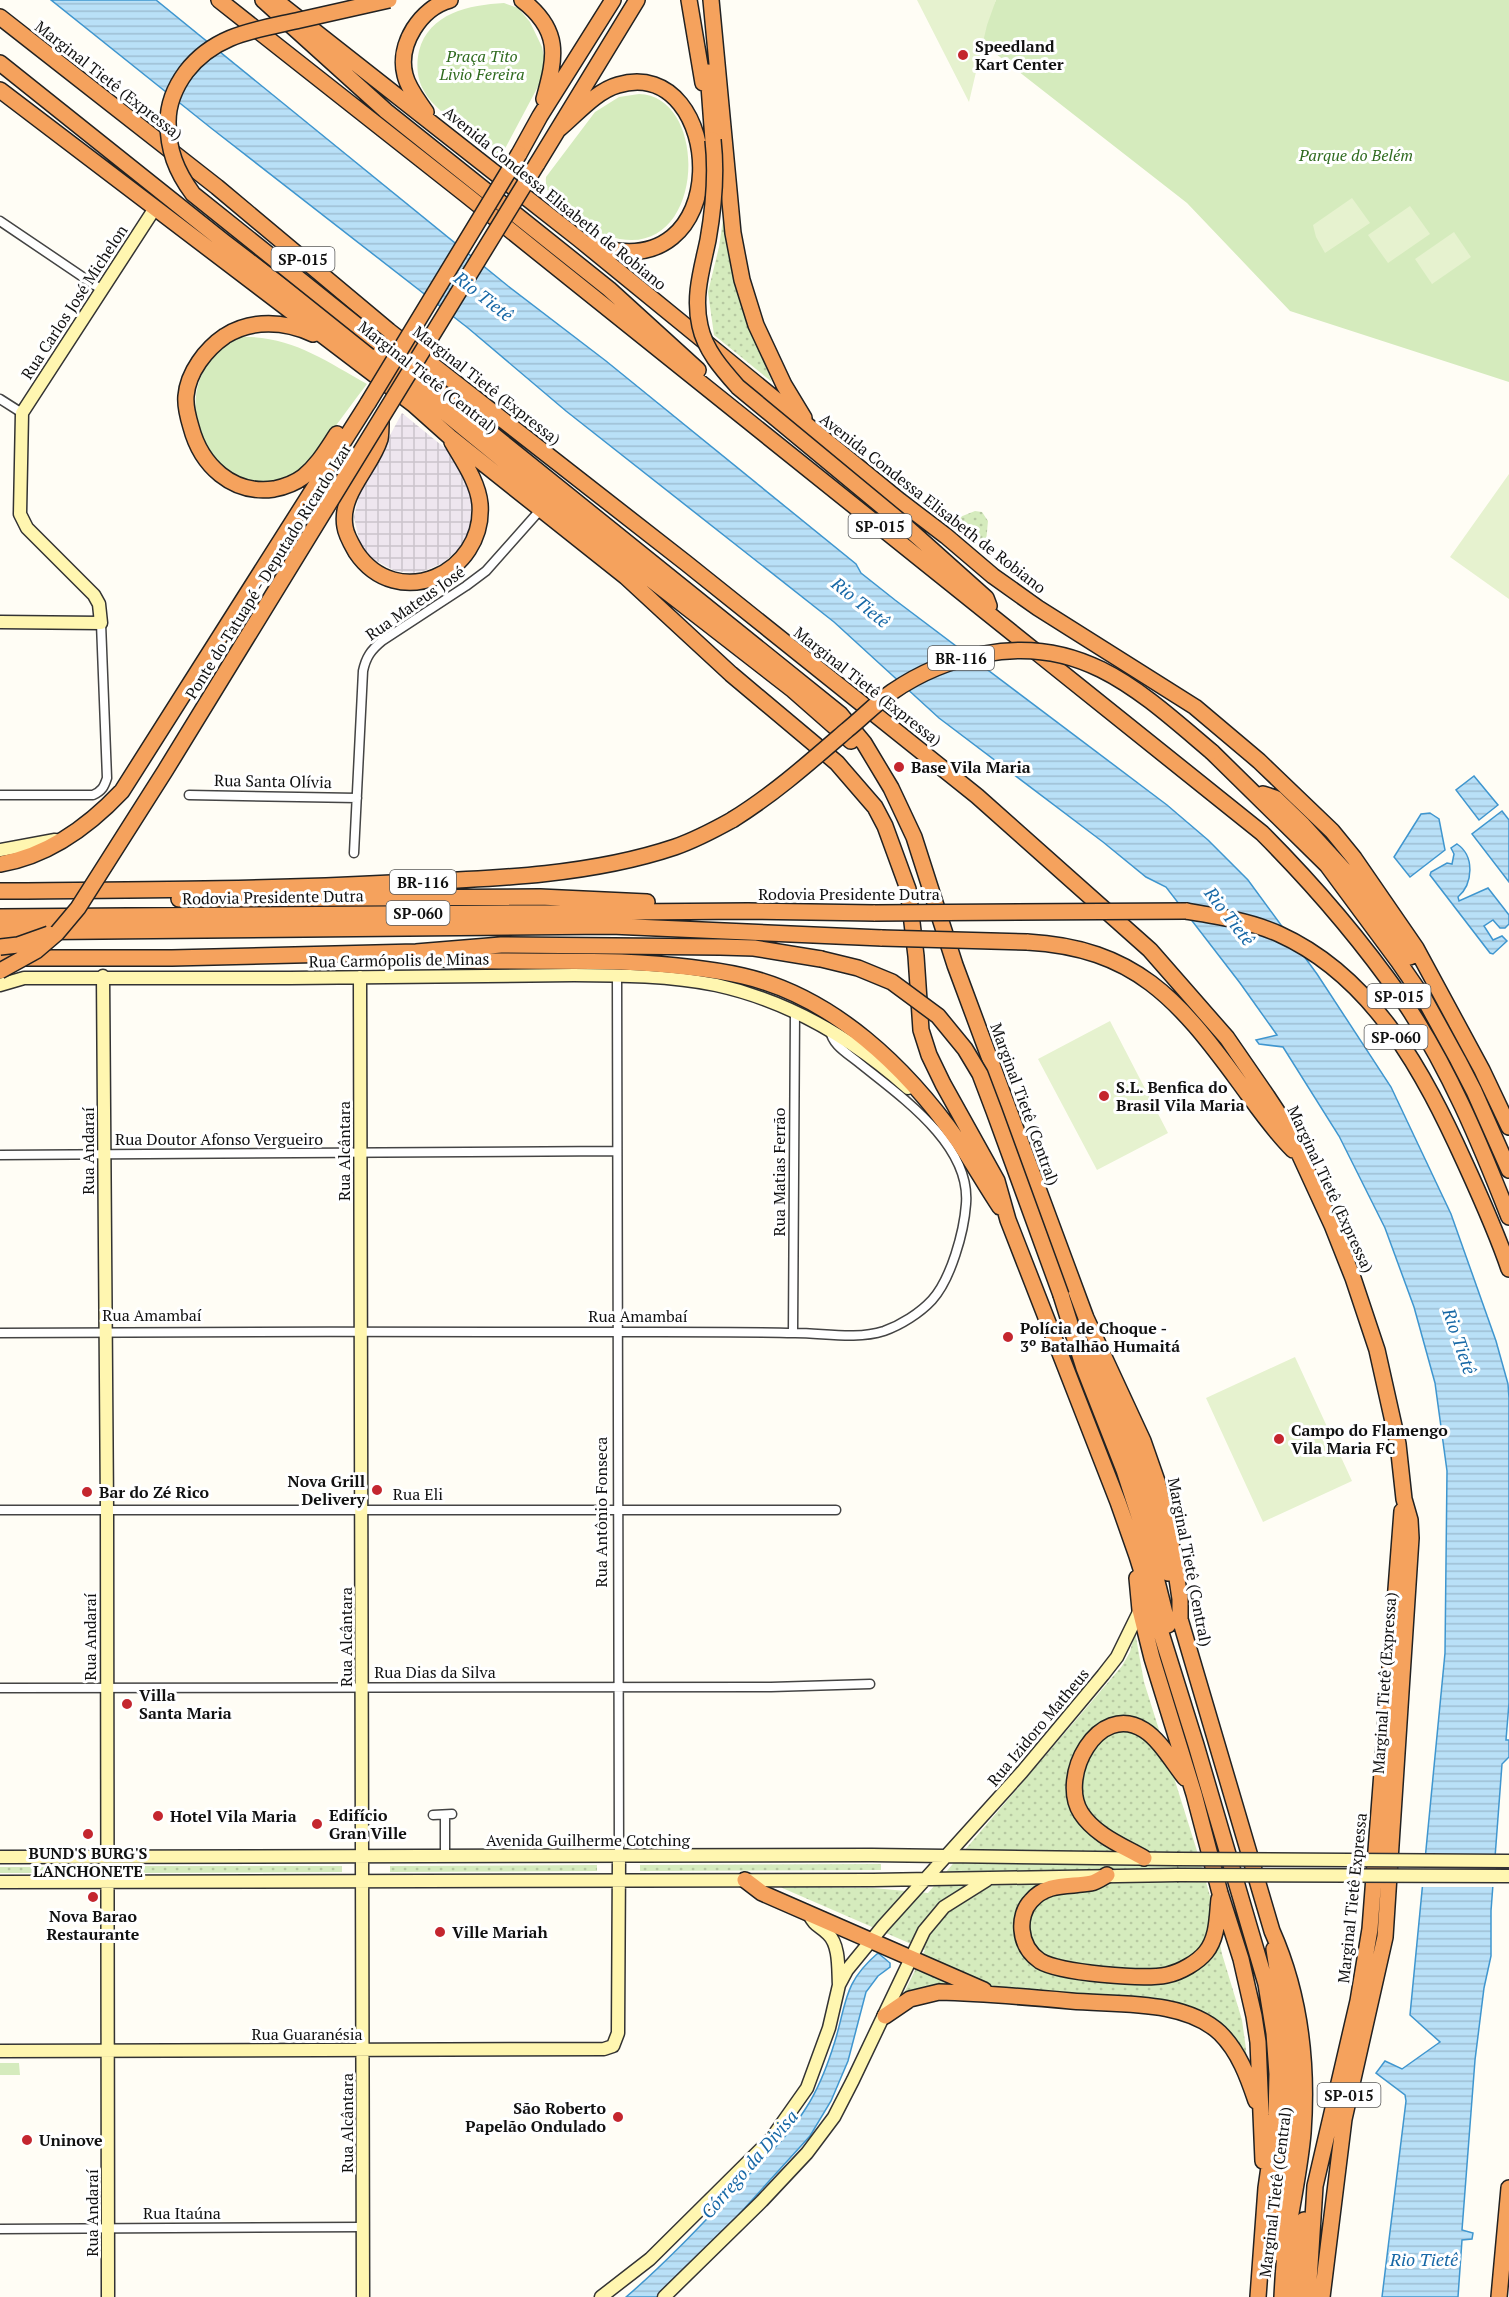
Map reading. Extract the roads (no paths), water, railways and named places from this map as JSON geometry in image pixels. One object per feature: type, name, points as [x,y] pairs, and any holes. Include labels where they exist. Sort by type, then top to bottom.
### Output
[{"type":"highway","name":"SP-015","points":[[219,0],[1262,833],[1348,926],[1404,1002],[1453,1089],[1483,1151],[1509,1217]]},
{"type":"highway","name":"SP-015","points":[[231,0],[366,103],[386,111],[609,289],[671,343],[729,406]]},
{"type":"highway","points":[[263,0],[386,111]]},
{"type":"highway","name":"Avenida Condessa Elisabeth de Robiano","points":[[275,0],[579,239],[1007,587],[1195,707],[1259,761],[1332,831],[1399,921],[1438,988],[1509,1127]]},
{"type":"highway","name":"Marginal Tietê (Central)","points":[[389,0],[249,31],[220,42],[198,56],[176,85],[168,111],[168,137],[173,160],[180,176],[193,194],[379,343],[864,743],[891,788],[914,837],[955,965],[1082,1308],[1147,1452],[1158,1484],[1173,1552],[1180,1599],[1180,1619],[1272,1931],[1292,1982],[1303,2060],[1303,2134],[1286,2240],[1281,2297]]},
{"type":"highway","points":[[436,126],[408,83],[404,63],[405,49],[415,29],[430,10],[450,0]]},
{"type":"highway","points":[[522,0],[545,23],[553,50],[554,67],[540,116]]},
{"type":"highway","points":[[540,116],[613,0]]},
{"type":"highway","name":"Ponte do Tatuapé - Deputado Ricardo Izar","points":[[0,971],[36,951],[78,908],[381,421],[637,0]]},
{"type":"highway","points":[[689,0],[712,132]]},
{"type":"highway","points":[[706,0],[705,18],[716,187],[699,275],[697,306],[700,327],[708,348],[721,368],[738,387],[901,522],[986,598],[996,619]]},
{"type":"highway","points":[[711,0],[733,233],[742,280],[756,325],[784,385],[810,428]]},
{"type":"highway","name":"Marginal Tietê (Expressa)","points":[[0,17],[217,187],[389,332],[977,796],[1150,950],[1227,1038],[1286,1125],[1332,1225],[1353,1278],[1377,1350],[1398,1444],[1404,1499],[1410,1520],[1410,1564],[1385,1937],[1380,1968],[1344,2119],[1322,2297]]},
{"type":"highway","name":"Marginal Tietê (Central)","points":[[0,63],[223,241],[421,393],[609,546],[793,690],[835,718]]},
{"type":"highway","points":[[559,129],[600,94],[617,85],[643,82],[659,86],[674,95],[690,120],[698,139],[701,171],[698,195],[691,213],[678,231],[667,241],[651,250],[633,253],[602,248],[579,239]]},
{"type":"highway","points":[[0,90],[413,404],[450,437],[626,577],[774,711],[837,763],[875,807],[885,826],[908,889],[921,1030],[943,1084],[997,1181],[1008,1220],[1118,1502],[1197,1745],[1266,1984],[1274,2034],[1277,2074],[1276,2118],[1266,2188],[1258,2297]]},
{"type":"highway","name":"Ponte do Tatuapé - Deputado Ricardo Izar","points":[[0,864],[34,855],[70,836],[104,810],[138,770],[366,407],[540,116]]},
{"type":"highway","points":[[332,342],[308,331],[282,324],[264,323],[244,327],[217,342],[200,362],[187,389],[185,397],[187,416],[193,437],[204,458],[217,473],[230,483],[248,489],[264,490],[282,487],[301,479],[317,464],[348,418],[366,407]]},
{"type":"highway","points":[[381,421],[380,439],[346,505],[345,527],[352,546],[363,562],[381,574],[398,581],[415,583],[434,579],[451,569],[466,555],[475,540],[480,503],[476,486],[450,437]]},
{"type":"highway","points":[[609,546],[769,699],[774,711]]},
{"type":"highway","name":"Rodovia Presidente Dutra","points":[[0,891],[330,886],[530,875],[637,857],[675,847],[732,820],[781,787],[891,693],[920,674],[954,659],[1024,649],[1053,651],[1076,658],[1104,670],[1136,689],[1212,752],[1253,791]]},
{"type":"highway","points":[[1253,791],[1275,798],[1303,825],[1357,884],[1423,976],[1438,988]]},
{"type":"highway","points":[[1253,791],[1327,866],[1398,961],[1440,1027],[1474,1091],[1509,1170]]},
{"type":"highway","points":[[1235,811],[1258,819],[1331,890],[1417,1004],[1440,1027]]},
{"type":"highway","points":[[58,891],[114,898],[540,897],[705,904],[748,911]]},
{"type":"highway","name":"Rodovia Presidente Dutra","points":[[0,917],[748,911],[875,913],[1186,911],[1222,917],[1279,934],[1315,955],[1349,980],[1374,1006],[1432,1094],[1483,1203],[1508,1267]]},
{"type":"highway","points":[[0,947],[18,945],[41,938],[62,926]]},
{"type":"highway","name":"Rodovia Presidente Dutra","points":[[0,932],[611,926],[1052,943],[1087,950],[1118,963],[1153,984],[1173,1002],[1215,1049],[1282,1140],[1301,1159]]},
{"type":"highway","points":[[0,958],[172,958],[416,952],[501,945],[720,947],[754,948],[821,959],[858,968],[892,982],[938,1016],[965,1049],[980,1074],[1064,1302],[1084,1368],[1124,1470],[1146,1538],[1197,1745]]},
{"type":"highway","points":[[416,952],[440,959],[624,962],[687,968],[744,976],[822,1008],[887,1059],[940,1117],[1008,1220]]},
{"type":"highway","points":[[1064,1302],[1138,1465],[1180,1619]]},
{"type":"highway","name":"Marginal Tietê Expressa","points":[[1308,2297],[1316,2186],[1358,2001],[1370,1929],[1404,1499]]},
{"type":"highway","points":[[1135,1551],[1140,1610],[1161,1693],[1190,1784],[1254,2016],[1258,2042],[1266,2188]]},
{"type":"highway","points":[[1144,1858],[1103,1835],[1086,1820],[1080,1811],[1074,1791],[1078,1764],[1083,1752],[1093,1738],[1106,1728],[1121,1723],[1131,1725],[1144,1730],[1156,1742],[1190,1784]]},
{"type":"highway","points":[[1107,1875],[1093,1883],[1066,1884],[1038,1894],[1023,1913],[1021,1928],[1029,1951],[1040,1960],[1056,1967],[1141,1977],[1168,1975],[1199,1959],[1211,1945],[1216,1931],[1220,1893]]},
{"type":"highway","points":[[745,1880],[762,1893],[992,1994]]},
{"type":"highway","points":[[1260,2276],[1268,2266],[1273,2250],[1284,2178],[1291,2098],[1286,2028],[1272,1931]]},
{"type":"highway","points":[[885,2016],[910,2000],[928,1994],[992,1994],[1084,2002],[1143,2004],[1182,2014],[1204,2022],[1219,2032],[1232,2047],[1241,2062],[1261,2113]]},
{"type":"highway","points":[[1294,2297],[1305,2215],[1316,2186]]},
{"type":"highway","points":[[1499,2297],[1509,2188]]},
{"type":"main road","name":"Rua Carlos José Michelon","points":[[22,413],[155,208]]},
{"type":"main road","points":[[0,622],[101,623],[99,604],[94,595],[27,528],[20,514],[22,413]]},
{"type":"main road","points":[[0,850],[45,843],[70,836]]},
{"type":"main road","name":"Rua Carmópolis de Minas","points":[[0,985],[24,978],[103,976],[617,975],[714,985],[744,992],[795,1012]]},
{"type":"main road","name":"Rua Andaraí","points":[[103,976],[107,1509],[108,2297]]},
{"type":"main road","name":"Rua Alcântara","points":[[360,977],[363,1857],[361,2296]]},
{"type":"main road","name":"Rua Amambaí","points":[[795,1012],[830,1029],[862,1051],[892,1074],[940,1117]]},
{"type":"main road","name":"Rua Izidoro Matheus","points":[[839,1985],[847,1970],[870,1941],[1022,1773],[1103,1676],[1117,1657],[1140,1610]]},
{"type":"main road","name":"Rua Antônio Fonseca","points":[[613,2046],[618,2034],[619,1856]]},
{"type":"main road","name":"Avenida Guilherme Cotching","points":[[0,1857],[948,1856],[1509,1861]]},
{"type":"main road","points":[[0,1882],[619,1881],[1107,1875],[1509,1876]]},
{"type":"main road","points":[[664,2297],[762,2201],[807,2153],[834,2117],[885,2016],[924,1931],[945,1907],[991,1878]]},
{"type":"main road","points":[[601,2297],[650,2259],[771,2139],[807,2088],[821,2053],[839,1985],[833,1939],[814,1924],[809,1914]]},
{"type":"main road","name":"Rua Guaranésia","points":[[0,2051],[594,2050],[613,2046]]},
{"type":"street","points":[[0,221],[102,290]]},
{"type":"street","points":[[0,399],[22,413]]},
{"type":"street","name":"Rua Mateus José","points":[[354,854],[363,671],[366,659],[382,641],[479,576],[542,509]]},
{"type":"street","points":[[0,795],[93,795],[100,792],[107,778],[101,623]]},
{"type":"street","name":"Rua Santa Olívia","points":[[189,795],[357,798]]},
{"type":"street","name":"Rua Antônio Fonseca","points":[[617,975],[619,1856]]},
{"type":"street","name":"Rua Matias Ferrão","points":[[793,1333],[795,1012]]},
{"type":"street","name":"Rua Amambaí","points":[[0,1333],[361,1331],[793,1333],[864,1336],[886,1330],[911,1317],[932,1299],[945,1280],[965,1216],[966,1185],[963,1171],[952,1151],[934,1129],[901,1097],[835,1043],[830,1029]]},
{"type":"street","name":"Rua Doutor Afonso Vergueiro","points":[[0,1155],[617,1152]]},
{"type":"street","name":"Rua Eli","points":[[0,1510],[836,1510]]},
{"type":"street","name":"Rua Dias da Silva","points":[[0,1688],[620,1687],[870,1684]]},
{"type":"street","points":[[433,1815],[448,1814],[445,1857]]},
{"type":"street","name":"Rua Itaúna","points":[[0,2229],[363,2227]]},
{"type":"water","name":"Rio Tietê","points":[[51,0],[156,0],[508,286],[606,361],[856,564],[861,573],[1167,805],[1208,840],[1248,880],[1317,974],[1391,1087],[1451,1214],[1496,1341],[1508,1384],[1509,1398],[1509,1703],[1506,1740],[1509,1740],[1509,1757],[1502,1764],[1491,1911],[1491,1956],[1484,1988],[1475,2060],[1462,2230],[1473,2233],[1472,2239],[1462,2240],[1458,2297],[1382,2297],[1406,2101],[1405,2095],[1376,2073],[1385,2061],[1402,2069],[1440,2042],[1410,2015],[1445,1653],[1447,1471],[1435,1383],[1414,1307],[1385,1228],[1339,1136],[1283,1047],[1259,1044],[1256,1040],[1277,1035],[1166,887],[1146,877],[939,718],[834,622],[566,411],[468,328]]},
{"type":"water","points":[[1474,776],[1498,805],[1479,820],[1456,790]]},
{"type":"water","points":[[1502,811],[1509,820],[1509,882],[1472,834]]},
{"type":"water","points":[[1430,813],[1439,819],[1445,850],[1410,877],[1394,857],[1421,814]]},
{"type":"water","points":[[1457,844],[1467,856],[1470,870],[1467,885],[1458,897],[1459,901],[1488,888],[1509,915],[1509,924],[1505,928],[1500,928],[1493,920],[1484,926],[1493,940],[1502,936],[1507,941],[1493,954],[1430,875],[1431,872],[1447,863],[1452,864],[1454,854],[1451,848]]},
{"type":"water","points":[[878,1953],[890,1963],[890,1967],[878,1976],[866,1992],[848,2061],[831,2101],[810,2136],[733,2221],[661,2295],[658,2297],[626,2297],[698,2228],[775,2148],[799,2119],[826,2067],[852,1984],[858,1974]]},
{"type":"place","name":"Speedland Kart Center","points":[[963,55]]},
{"type":"place","name":"Base Vila Maria","points":[[899,767]]},
{"type":"place","name":"S.L. Benfica do Brasil Vila Maria","points":[[1104,1096]]},
{"type":"place","name":"Polícia de Choque - 3º Batalhão Humaitá","points":[[1008,1337]]},
{"type":"place","name":"Campo do Flamengo Vila Maria FC","points":[[1279,1439]]},
{"type":"place","name":"Nova Grill Delivery","points":[[377,1490]]},
{"type":"place","name":"Bar do Zé Rico","points":[[87,1492]]},
{"type":"place","name":"Villa Santa Maria","points":[[127,1704]]},
{"type":"place","name":"Hotel Vila Maria","points":[[158,1816]]},
{"type":"place","name":"Edifício Gran Ville","points":[[317,1824]]},
{"type":"place","name":"BUND'S BURG'S LANCHONETE","points":[[88,1834]]},
{"type":"place","name":"Nova Barao Restaurante","points":[[93,1897]]},
{"type":"place","name":"Ville Mariah","points":[[440,1932]]},
{"type":"place","name":"São Roberto Papelão Ondulado","points":[[618,2117]]},
{"type":"place","name":"Uninove","points":[[27,2140]]},
{"type":"park label","name":"Praça Tito Livio Fereira","points":[[482,65]]},
{"type":"park label","name":"Parque do Belém","points":[[1356,155]]},
{"type":"water label","name":"Córrego da Divisa","points":[[749,2164]]}]
